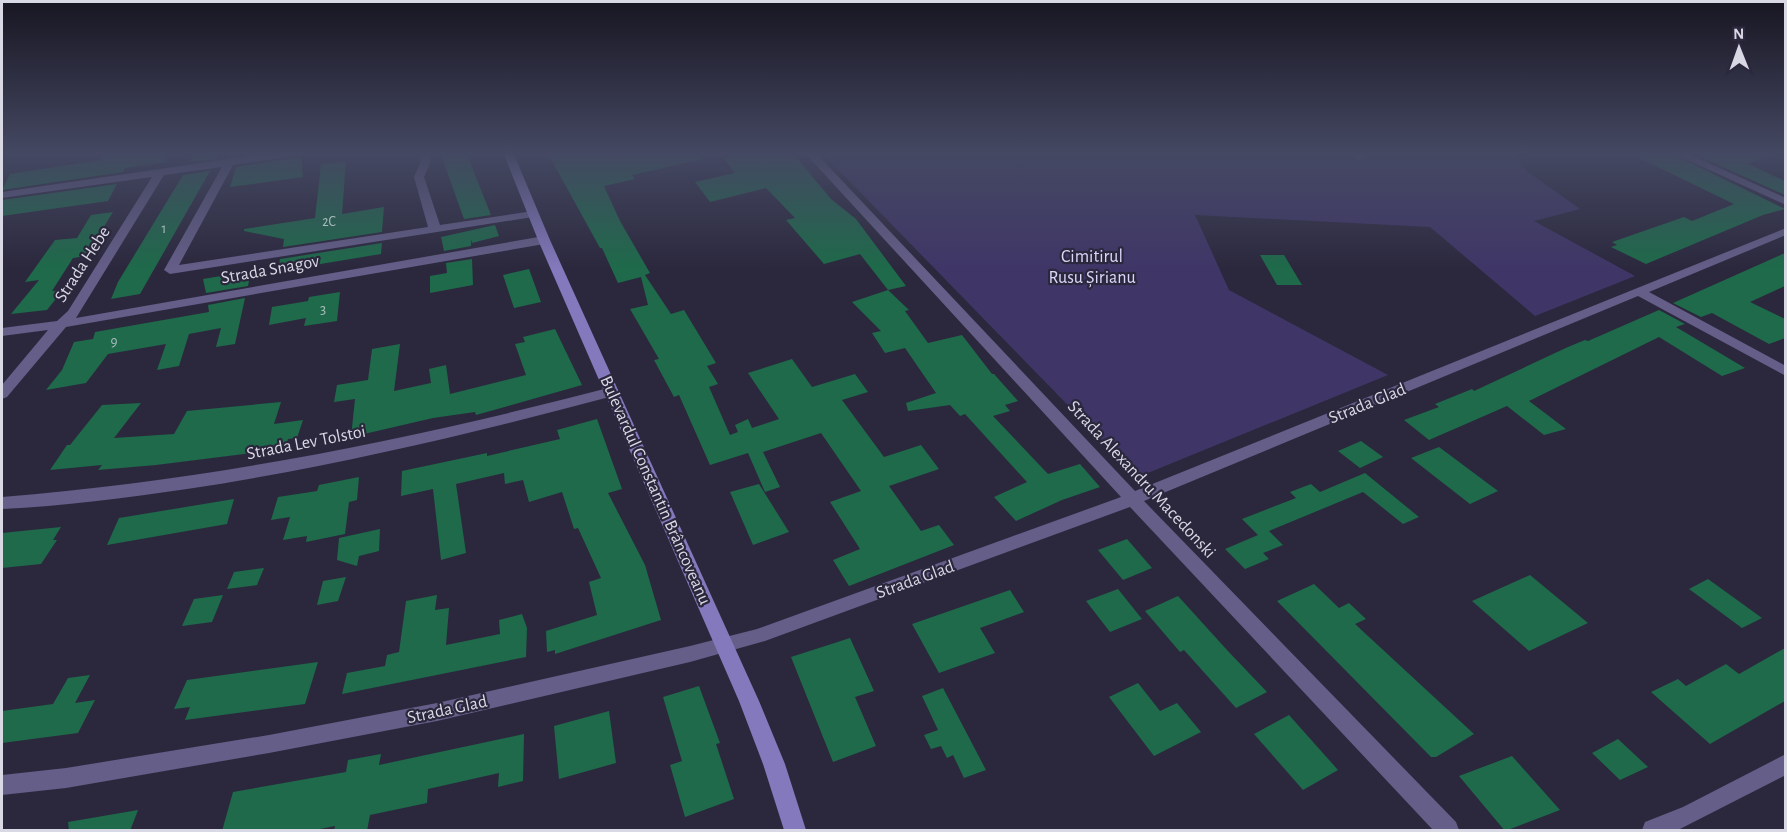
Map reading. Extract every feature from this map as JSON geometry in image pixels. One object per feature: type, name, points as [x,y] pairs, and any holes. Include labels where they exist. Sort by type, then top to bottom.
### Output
[{"type":"main road","name":"Bulevardul Constantin Brâncoveanu","points":[[524,191],[725,645],[774,764],[795,831]]},
{"type":"street","points":[[2,195],[32,191]]},
{"type":"street","name":"Strada Hebe","points":[[2,394],[73,313],[149,191]]},
{"type":"street","points":[[213,191],[170,270],[533,214]]},
{"type":"street","points":[[423,191],[435,229]]},
{"type":"street","name":"Strada Alexandru Macedonski","points":[[845,191],[1448,831]]},
{"type":"street","points":[[1760,191],[1785,202]]},
{"type":"street","name":"Strada Glad","points":[[2,784],[66,778],[269,744],[437,712],[725,645],[780,628],[1133,499],[1785,231]]},
{"type":"street","name":"Strada Snagov","points":[[2,332],[62,324],[544,240]]},
{"type":"street","points":[[1638,291],[1785,372]]},
{"type":"street","name":"Strada Lev Tolstoi","points":[[2,503],[156,489],[417,440],[612,392]]},
{"type":"street","points":[[1653,831],[1691,814],[1785,764]]},
{"type":"green space","name":"Cimitirul Rusu Șirianu","points":[[859,191],[1554,191],[1580,209],[1534,221],[1635,276],[1535,316],[1430,227],[1195,215],[1229,290],[1388,375],[1138,477]]},
{"type":"building","points":[[68,191],[113,191],[108,201],[2,216],[2,200]]},
{"type":"building","points":[[173,191],[199,191],[140,294],[111,299],[118,282]]},
{"type":"building","points":[[318,191],[344,191],[342,214],[384,207],[382,232],[283,247],[284,239],[244,231],[244,229],[315,218]]},
{"type":"building","points":[[454,191],[481,191],[491,215],[464,219]]},
{"type":"building","points":[[568,191],[606,191],[620,221],[650,273],[645,275],[671,314],[684,310],[716,363],[707,366],[718,384],[709,387],[730,435],[738,432],[735,425],[748,419],[752,428],[779,419],[748,373],[792,359],[812,387],[855,374],[868,392],[842,400],[884,457],[921,445],[939,469],[889,486],[921,531],[939,525],[954,545],[849,586],[833,560],[860,549],[830,502],[861,491],[821,433],[763,452],[780,487],[765,492],[748,453],[710,465],[679,395],[674,397],[654,360],[659,359],[630,309],[648,305],[641,277],[618,283]]},
{"type":"building","points":[[702,191],[755,191],[710,202]]},
{"type":"building","points":[[769,191],[824,191],[856,219],[906,286],[888,290],[860,254],[824,264],[786,220],[795,218]]},
{"type":"building","points":[[1707,191],[1748,191],[1785,209],[1763,215],[1646,264],[1611,247],[1617,245],[1612,242],[1684,217],[1692,221],[1734,204]]},
{"type":"building","points":[[113,212],[86,256],[73,258],[52,291],[63,290],[47,310],[11,314],[39,280],[25,282],[55,240],[77,238],[91,215]]},
{"type":"building","points":[[495,225],[499,236],[472,243],[471,239],[471,246],[444,251],[441,237]]},
{"type":"building","points":[[382,243],[381,254],[278,271],[280,259]]},
{"type":"building","points":[[1785,253],[1785,286],[1750,302],[1785,319],[1785,338],[1769,344],[1712,313],[1701,317],[1673,303]]},
{"type":"building","points":[[1260,255],[1284,255],[1302,285],[1277,285]]},
{"type":"building","points":[[472,259],[473,285],[430,293],[430,276],[447,273],[446,263]]},
{"type":"building","points":[[529,269],[541,302],[514,308],[503,275]]},
{"type":"building","points":[[251,271],[248,286],[206,293],[203,279]]},
{"type":"building","points":[[888,290],[909,310],[905,311],[928,343],[962,335],[992,374],[1018,401],[1005,405],[1010,411],[993,416],[1048,474],[1080,464],[1100,487],[1062,500],[1016,521],[994,497],[1027,482],[965,414],[960,416],[950,405],[908,411],[906,403],[936,393],[905,348],[885,353],[872,333],[881,331],[852,302]]},
{"type":"building","points":[[340,292],[337,321],[304,326],[306,318],[269,325],[272,307],[308,301],[309,297]]},
{"type":"building","points":[[245,298],[235,344],[216,347],[221,328],[189,334],[179,366],[157,370],[166,344],[108,354],[86,383],[46,390],[62,370],[74,342],[93,339],[95,332],[209,312],[208,305]]},
{"type":"building","points":[[1659,310],[1685,324],[1676,327],[1745,368],[1722,376],[1659,337],[1529,401],[1566,429],[1544,435],[1507,406],[1429,440],[1404,420],[1439,407],[1435,404],[1472,389],[1474,391],[1568,347],[1585,340],[1588,341]]},
{"type":"building","points":[[555,329],[582,385],[476,415],[475,412],[433,418],[351,437],[355,399],[334,402],[337,385],[368,380],[372,349],[400,344],[394,391],[431,383],[429,369],[446,365],[450,394],[526,375],[515,344],[525,342],[523,337]]},
{"type":"building","points":[[281,402],[274,424],[303,420],[297,438],[288,439],[285,449],[156,465],[98,470],[102,465],[50,470],[67,445],[70,445],[102,405],[141,403],[114,438],[174,434],[187,411]]},
{"type":"building","points":[[597,419],[622,489],[608,493],[645,565],[661,620],[555,654],[555,650],[547,652],[546,631],[597,615],[589,582],[601,578],[578,528],[574,529],[562,492],[529,502],[523,480],[505,484],[504,473],[456,484],[466,553],[441,560],[433,489],[401,496],[402,471],[487,453],[487,456],[560,439],[557,430]]},
{"type":"building","points":[[1361,441],[1383,457],[1360,468],[1338,451]]},
{"type":"building","points":[[1439,447],[1498,491],[1470,504],[1411,458]]},
{"type":"building","points":[[1365,473],[1419,517],[1403,524],[1363,492],[1269,531],[1283,545],[1263,553],[1269,559],[1245,569],[1225,549],[1258,535],[1242,519],[1296,498],[1290,492],[1311,484],[1320,492]]},
{"type":"building","points":[[359,477],[357,500],[349,502],[345,534],[306,542],[307,536],[283,540],[290,517],[271,520],[278,497],[317,491],[319,485]]},
{"type":"building","points":[[759,484],[789,532],[753,545],[730,492]]},
{"type":"building","points":[[234,499],[227,524],[107,545],[119,518]]},
{"type":"building","points":[[61,527],[53,540],[57,540],[41,564],[2,568],[2,533]]},
{"type":"building","points":[[380,529],[379,551],[359,556],[357,566],[337,560],[339,538]]},
{"type":"building","points":[[1127,539],[1152,568],[1123,580],[1098,550]]},
{"type":"building","points":[[264,568],[257,585],[227,589],[234,572]]},
{"type":"building","points":[[1530,575],[1588,623],[1529,651],[1472,601]]},
{"type":"building","points":[[346,577],[338,601],[317,605],[323,581]]},
{"type":"building","points":[[1708,579],[1762,618],[1742,628],[1689,589]]},
{"type":"building","points":[[1314,584],[1339,608],[1349,603],[1366,619],[1355,624],[1474,734],[1436,757],[1431,757],[1277,601]]},
{"type":"building","points":[[1118,589],[1142,619],[1110,632],[1086,601]]},
{"type":"building","points":[[1010,590],[1024,612],[980,628],[995,653],[939,673],[912,624]]},
{"type":"building","points":[[223,595],[212,622],[182,626],[194,599]]},
{"type":"building","points":[[437,595],[435,610],[449,608],[446,645],[500,634],[499,620],[522,614],[527,628],[526,657],[342,694],[347,673],[385,666],[387,655],[399,652],[406,601]]},
{"type":"building","points":[[1178,596],[1267,692],[1236,708],[1184,650],[1180,652],[1145,611]]},
{"type":"building","points":[[850,638],[874,691],[855,697],[876,746],[833,762],[791,657]]},
{"type":"building","points":[[1785,648],[1785,701],[1710,744],[1651,692],[1678,679],[1686,686],[1726,664],[1739,674]]},
{"type":"building","points":[[318,662],[305,704],[185,720],[190,707],[174,709],[187,680]]},
{"type":"building","points":[[90,675],[75,703],[95,700],[78,733],[2,743],[2,711],[53,704],[68,678]]},
{"type":"building","points":[[1138,683],[1160,711],[1177,703],[1201,732],[1154,756],[1109,697]]},
{"type":"building","points":[[699,686],[720,743],[716,744],[734,799],[685,817],[670,765],[682,761],[663,697]]},
{"type":"building","points":[[943,688],[986,770],[964,778],[953,755],[947,758],[941,746],[931,749],[924,735],[938,730],[922,696]]},
{"type":"building","points":[[609,711],[616,763],[559,779],[554,726]]},
{"type":"building","points":[[1289,715],[1338,770],[1303,790],[1254,734]]},
{"type":"building","points":[[524,734],[523,781],[498,787],[499,773],[428,789],[427,803],[370,815],[367,831],[334,831],[335,826],[310,831],[222,831],[233,792],[346,772],[348,760],[381,754],[379,765]]},
{"type":"building","points":[[1618,739],[1648,767],[1620,780],[1592,753]]},
{"type":"building","points":[[1512,756],[1560,810],[1505,831],[1459,776]]},
{"type":"building","points":[[138,810],[130,831],[69,831],[68,822]]}]
